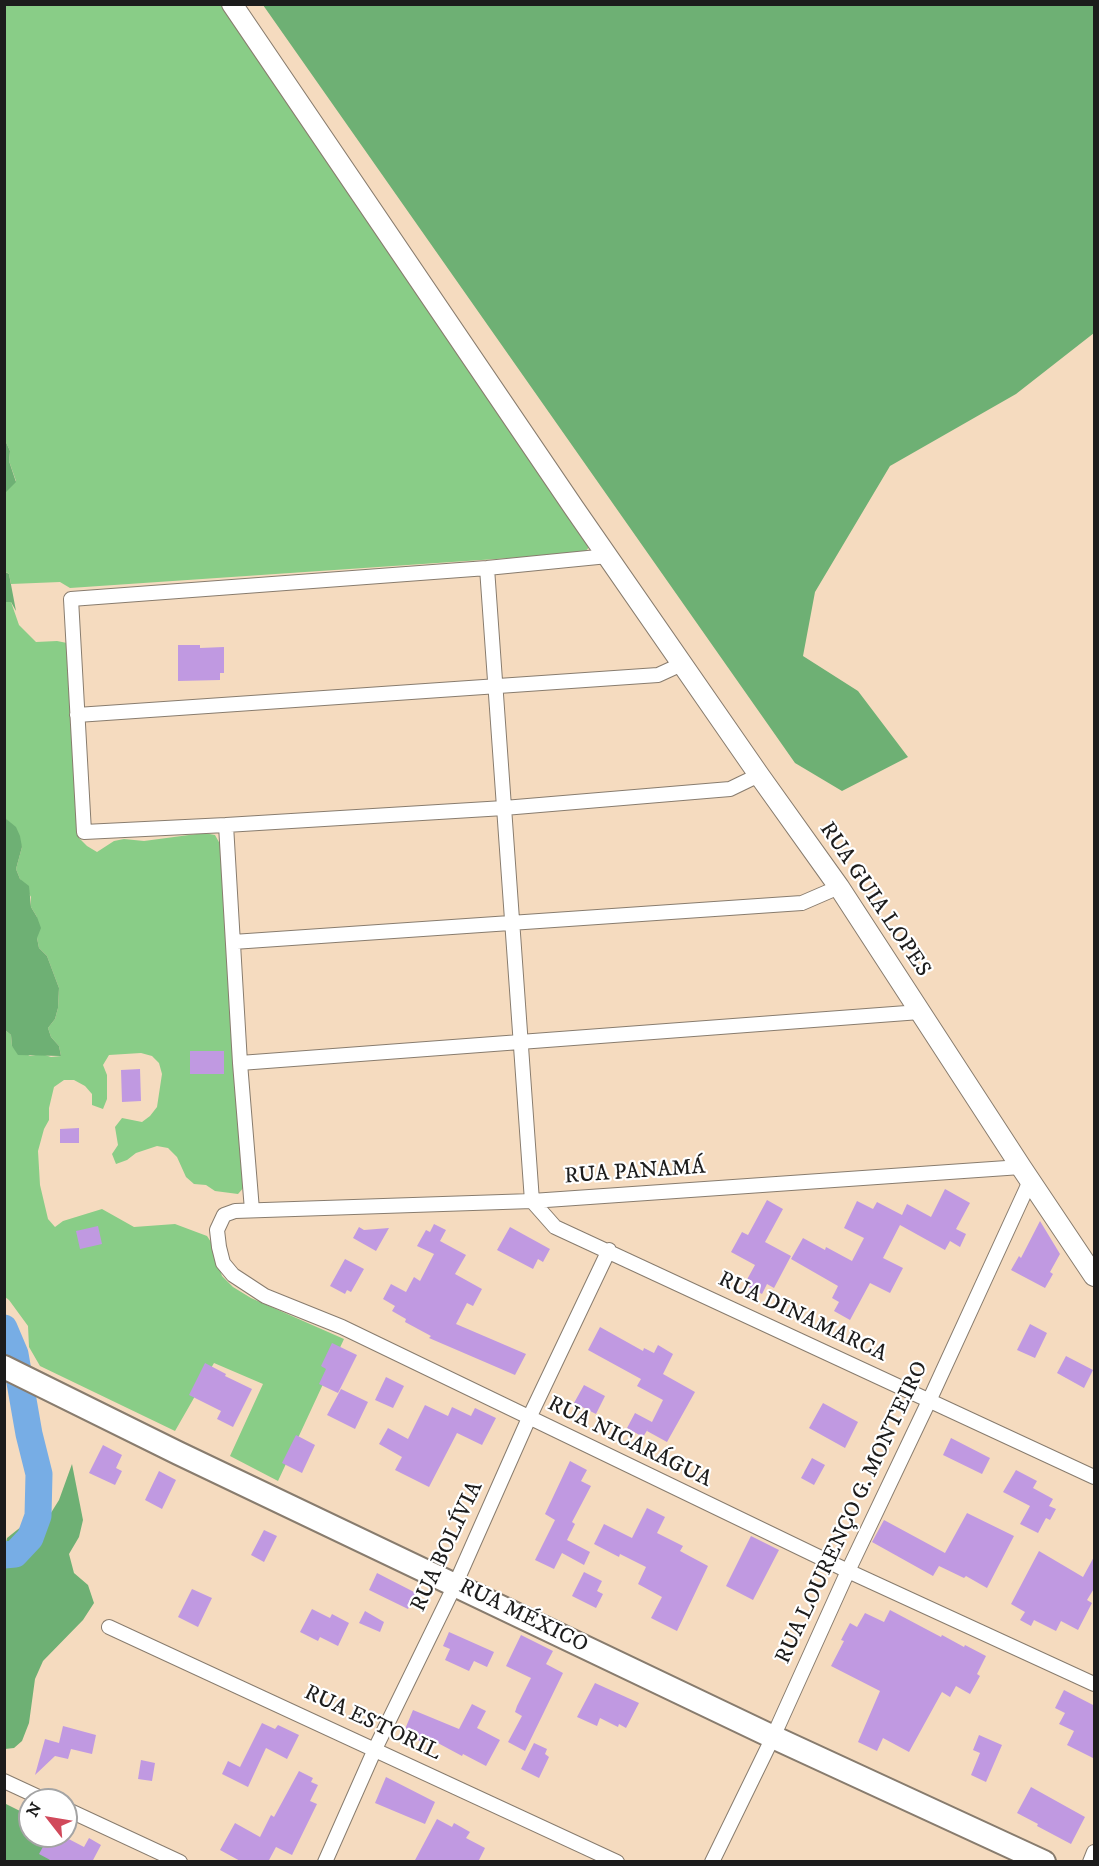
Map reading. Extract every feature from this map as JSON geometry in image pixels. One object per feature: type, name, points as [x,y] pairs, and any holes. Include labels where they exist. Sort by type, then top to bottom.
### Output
[{"type":"main road","name":"RUA MÉXICO","points":[[4,1367],[178,1453],[773,1737],[1044,1862]]},
{"type":"street","name":"RUA GUIA LOPES","points":[[232,4],[682,664],[839,887],[1025,1174],[1095,1275]]},
{"type":"street","points":[[608,556],[487,568],[71,599],[84,832],[504,808],[730,789],[759,776]]},
{"type":"street","points":[[487,568],[532,1201]]},
{"type":"street","points":[[77,715],[658,675],[682,664]]},
{"type":"street","points":[[226,825],[240,1063],[252,1210]]},
{"type":"street","points":[[233,942],[802,903],[839,887]]},
{"type":"street","points":[[240,1063],[920,1012]]},
{"type":"street","name":"RUA PANAMÁ","points":[[252,1210],[532,1201],[1025,1174]]},
{"type":"street","name":"RUA LOURENÇO G. MONTEIRO","points":[[712,1862],[773,1737],[848,1571],[929,1401],[1025,1174]]},
{"type":"street","name":"RUA DINAMARCA","points":[[532,1201],[555,1227],[609,1250],[1095,1477]]},
{"type":"street","name":"RUA NICARÁGUA","points":[[252,1210],[235,1211],[224,1215],[217,1230],[219,1247],[223,1263],[233,1275],[266,1296],[342,1327],[848,1571],[1095,1684]]},
{"type":"street","name":"RUA BOLÍVIA","points":[[325,1862],[375,1749],[455,1585],[529,1418],[609,1250]]},
{"type":"street","name":"RUA ESTORIL","points":[[110,1627],[617,1862]]},
{"type":"street","points":[[4,1781],[19,1788]]},
{"type":"street","points":[[78,1815],[180,1862]]},
{"type":"street","points":[[1090,1862],[1095,1852]]},
{"type":"green space","points":[[5,5],[221,5],[591,545],[584,553],[70,588],[60,582],[11,584],[9,574],[5,571],[4,493],[16,481],[9,461],[10,451],[5,440]]},
{"type":"green space","points":[[263,5],[1094,5],[1094,333],[1016,394],[890,466],[815,592],[803,656],[858,691],[908,757],[842,791],[795,763]]},
{"type":"green space","points":[[5,440],[10,451],[9,461],[16,482],[5,493]]},
{"type":"green space","points":[[4,571],[9,574],[16,611],[11,602],[5,602]]},
{"type":"green space","points":[[4,602],[11,602],[19,625],[36,642],[67,643],[79,838],[97,852],[114,841],[124,839],[144,841],[204,833],[215,835],[220,844],[245,1186],[238,1194],[215,1191],[206,1185],[194,1184],[186,1177],[177,1157],[168,1148],[157,1146],[136,1153],[116,1164],[112,1154],[118,1145],[115,1127],[122,1118],[142,1122],[150,1116],[157,1107],[162,1074],[159,1063],[152,1056],[141,1053],[109,1055],[103,1065],[107,1075],[107,1099],[103,1109],[92,1105],[92,1094],[85,1086],[74,1080],[64,1080],[54,1087],[49,1120],[38,1151],[40,1185],[48,1219],[55,1227],[63,1221],[102,1209],[134,1227],[175,1224],[207,1236],[213,1245],[222,1276],[233,1287],[251,1298],[344,1339],[278,1481],[230,1456],[263,1384],[214,1363],[175,1431],[40,1366],[29,1347],[28,1326],[5,1297],[5,1030],[11,1035],[12,1046],[30,1056],[42,1054],[51,1057],[61,1056],[59,1046],[51,1037],[48,1028],[55,1019],[59,988],[47,956],[39,948],[37,917],[31,907],[31,897],[16,869],[22,847],[5,818]]},
{"type":"green space","points":[[5,818],[16,827],[20,836],[22,847],[16,869],[20,879],[29,886],[31,907],[41,928],[37,938],[39,948],[47,956],[59,988],[55,1019],[48,1028],[51,1037],[59,1046],[61,1056],[18,1055],[12,1046],[11,1035],[5,1030]]},
{"type":"green space","points":[[72,1464],[83,1520],[79,1537],[69,1554],[74,1573],[88,1585],[94,1603],[83,1620],[43,1661],[35,1679],[29,1723],[22,1741],[14,1748],[5,1749],[5,1547],[7,1538],[22,1526],[39,1532],[59,1500]]},
{"type":"green space","points":[[4,1803],[18,1810],[18,1848],[48,1848],[50,1861],[5,1861]]},
{"type":"building","points":[[178,645],[200,645],[200,648],[224,647],[224,673],[220,673],[220,680],[178,681]]},
{"type":"building","points":[[190,1051],[224,1051],[224,1074],[190,1074]]},
{"type":"building","points":[[140,1069],[141,1101],[122,1102],[121,1070]]},
{"type":"building","points":[[79,1128],[79,1143],[60,1143],[60,1129]]},
{"type":"building","points":[[945,1189],[970,1203],[956,1229],[966,1234],[960,1247],[950,1241],[945,1250],[900,1225],[883,1258],[903,1268],[890,1293],[870,1283],[850,1320],[834,1311],[839,1302],[832,1298],[838,1286],[791,1259],[803,1238],[852,1261],[864,1238],[844,1228],[857,1201],[873,1209],[877,1202],[902,1215],[907,1204],[931,1217]]},
{"type":"building","points":[[767,1200],[783,1209],[765,1242],[791,1256],[774,1288],[767,1284],[762,1294],[744,1285],[755,1265],[731,1252],[742,1232],[748,1235]]},
{"type":"building","points":[[1040,1221],[1060,1254],[1050,1272],[1053,1274],[1045,1288],[1011,1270],[1019,1256],[1021,1258]]},
{"type":"building","points":[[434,1224],[446,1230],[440,1241],[466,1255],[455,1274],[482,1289],[473,1306],[467,1303],[456,1324],[526,1354],[515,1375],[429,1338],[431,1336],[405,1322],[406,1319],[392,1311],[395,1306],[383,1299],[391,1284],[406,1292],[414,1277],[420,1281],[434,1254],[417,1246],[426,1230],[430,1232]]},
{"type":"building","points":[[98,1226],[102,1244],[80,1249],[76,1231]]},
{"type":"building","points":[[359,1227],[364,1230],[389,1228],[376,1251],[353,1238]]},
{"type":"building","points":[[510,1227],[550,1249],[543,1262],[538,1259],[533,1269],[497,1250]]},
{"type":"building","points":[[345,1259],[364,1269],[351,1292],[347,1290],[345,1294],[330,1286]]},
{"type":"building","points":[[1030,1324],[1047,1333],[1035,1358],[1017,1350]]},
{"type":"building","points":[[600,1327],[643,1351],[644,1348],[654,1353],[658,1345],[673,1354],[663,1374],[695,1392],[667,1442],[647,1431],[648,1429],[643,1437],[627,1428],[635,1413],[652,1422],[663,1400],[637,1386],[641,1379],[588,1350]]},
{"type":"building","points":[[332,1343],[357,1355],[338,1393],[319,1384],[326,1369],[321,1366]]},
{"type":"building","points":[[1066,1356],[1093,1370],[1084,1388],[1057,1373]]},
{"type":"building","points":[[205,1363],[252,1389],[233,1427],[217,1419],[221,1411],[189,1395]]},
{"type":"building","points":[[386,1377],[404,1386],[393,1408],[375,1400]]},
{"type":"building","points":[[584,1385],[605,1396],[596,1414],[574,1403]]},
{"type":"building","points":[[341,1389],[368,1402],[355,1429],[327,1415]]},
{"type":"building","points":[[823,1403],[858,1422],[845,1448],[809,1428]]},
{"type":"building","points":[[425,1405],[448,1416],[452,1407],[471,1416],[475,1408],[496,1418],[482,1445],[457,1433],[429,1487],[395,1470],[402,1457],[379,1444],[388,1428],[408,1439]]},
{"type":"building","points":[[296,1435],[315,1445],[302,1473],[282,1463]]},
{"type":"building","points":[[951,1438],[990,1458],[982,1474],[943,1455]]},
{"type":"building","points":[[103,1445],[122,1455],[116,1468],[122,1471],[115,1485],[89,1473]]},
{"type":"building","points":[[812,1458],[825,1465],[814,1485],[801,1478]]},
{"type":"building","points":[[570,1461],[587,1470],[581,1481],[591,1486],[572,1522],[575,1524],[567,1540],[590,1552],[584,1565],[562,1553],[554,1569],[535,1560],[555,1520],[545,1514]]},
{"type":"building","points":[[1016,1470],[1037,1481],[1033,1488],[1053,1499],[1049,1506],[1056,1509],[1050,1520],[1046,1518],[1038,1533],[1020,1524],[1030,1506],[1003,1492]]},
{"type":"building","points":[[159,1471],[176,1480],[162,1509],[145,1500]]},
{"type":"building","points":[[647,1508],[665,1517],[657,1533],[683,1546],[680,1551],[708,1566],[677,1631],[651,1618],[662,1597],[638,1584],[646,1567],[594,1544],[604,1524],[632,1538]]},
{"type":"building","points":[[967,1513],[1014,1536],[987,1588],[966,1576],[964,1578],[939,1566],[933,1576],[872,1542],[884,1520],[945,1553]]},
{"type":"building","points":[[264,1530],[277,1536],[264,1562],[251,1555]]},
{"type":"building","points":[[751,1536],[779,1550],[753,1600],[726,1586]]},
{"type":"building","points":[[1039,1551],[1083,1577],[1095,1555],[1095,1587],[1087,1600],[1092,1603],[1078,1630],[1061,1621],[1056,1631],[1034,1620],[1031,1626],[1020,1620],[1025,1612],[1011,1604]]},
{"type":"building","points":[[584,1572],[602,1581],[597,1591],[603,1594],[596,1608],[572,1596]]},
{"type":"building","points":[[377,1573],[416,1593],[408,1609],[369,1590]]},
{"type":"building","points":[[192,1589],[212,1598],[198,1627],[178,1617]]},
{"type":"building","points":[[312,1609],[330,1618],[332,1614],[349,1623],[338,1646],[320,1637],[318,1641],[300,1632]]},
{"type":"building","points":[[890,1610],[941,1637],[942,1635],[986,1656],[977,1674],[980,1676],[970,1694],[956,1686],[950,1697],[942,1692],[909,1752],[883,1738],[877,1751],[858,1742],[880,1691],[831,1666],[850,1623],[857,1627],[865,1613],[884,1622]]},
{"type":"building","points":[[365,1611],[384,1622],[380,1632],[359,1623]]},
{"type":"building","points":[[449,1632],[494,1652],[487,1667],[474,1661],[469,1671],[445,1660],[450,1649],[443,1646]]},
{"type":"building","points":[[521,1635],[553,1651],[546,1664],[563,1673],[525,1751],[508,1742],[522,1716],[515,1712],[531,1678],[506,1666]]},
{"type":"building","points":[[595,1683],[639,1703],[626,1728],[619,1724],[618,1727],[600,1718],[597,1726],[577,1717]]},
{"type":"building","points":[[1064,1690],[1095,1706],[1095,1759],[1067,1745],[1074,1731],[1059,1724],[1065,1713],[1055,1708]]},
{"type":"building","points":[[472,1704],[486,1711],[477,1728],[500,1740],[486,1766],[423,1735],[420,1741],[403,1734],[413,1710],[459,1729]]},
{"type":"building","points":[[262,1723],[275,1729],[278,1725],[299,1735],[287,1759],[266,1748],[248,1787],[222,1774],[228,1761],[240,1767]]},
{"type":"building","points":[[63,1726],[96,1735],[92,1754],[71,1749],[68,1759],[55,1756],[35,1775],[45,1739],[59,1743]]},
{"type":"building","points":[[979,1735],[1002,1745],[986,1782],[971,1775],[980,1753],[973,1750]]},
{"type":"building","points":[[534,1743],[547,1749],[545,1754],[549,1757],[539,1778],[521,1769]]},
{"type":"building","points":[[141,1760],[155,1763],[152,1781],[138,1779]]},
{"type":"building","points":[[299,1771],[313,1778],[311,1782],[318,1785],[310,1801],[317,1804],[292,1855],[276,1847],[268,1862],[242,1862],[220,1850],[235,1823],[260,1837],[271,1815],[274,1817]]},
{"type":"building","points":[[386,1777],[435,1802],[425,1824],[375,1803]]},
{"type":"building","points":[[1031,1787],[1085,1817],[1071,1844],[1017,1813]]},
{"type":"building","points":[[437,1819],[452,1827],[454,1823],[470,1832],[466,1838],[485,1848],[478,1862],[414,1862]]},
{"type":"building","points":[[89,1838],[101,1845],[92,1862],[54,1862],[39,1854],[42,1848],[78,1848],[78,1844],[84,1847]]},
{"type":"waterway","points":[[4,1328],[15,1354],[29,1434],[39,1474],[38,1516],[30,1538],[15,1554],[4,1555]]}]
